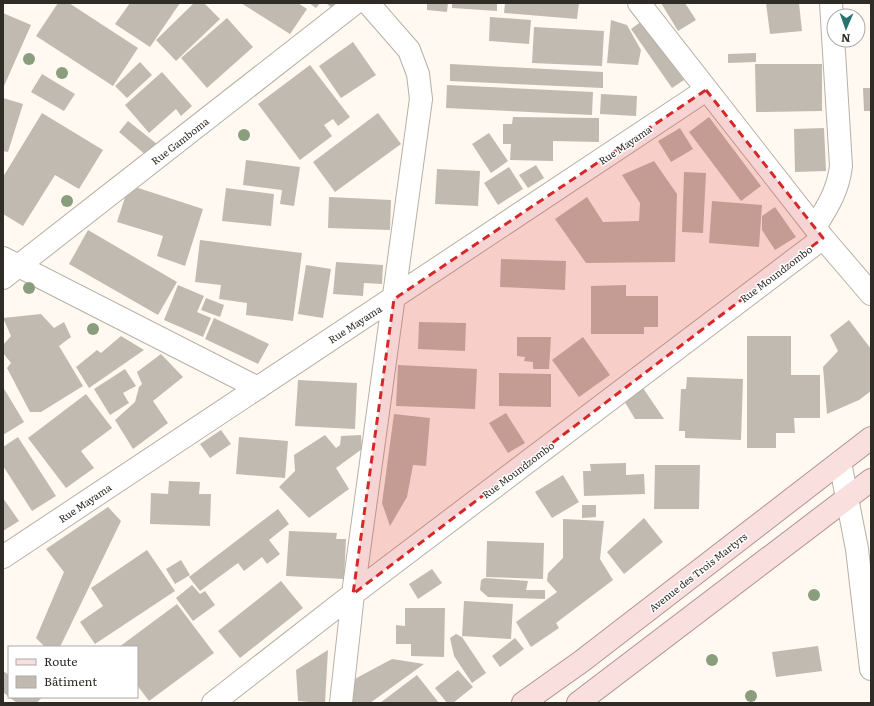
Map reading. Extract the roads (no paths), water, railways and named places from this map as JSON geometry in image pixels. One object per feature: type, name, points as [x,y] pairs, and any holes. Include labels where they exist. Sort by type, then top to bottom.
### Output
[{"type":"main road","name":"Avenue des Trois Martyrs","points":[[523,703],[582,661],[871,438]]},
{"type":"main road","points":[[578,703],[871,480]]},
{"type":"street","name":"Rue Gamboma","points":[[9,268],[355,3]]},
{"type":"street","points":[[341,703],[353,594],[421,99],[418,74],[409,50],[368,3]]},
{"type":"street","points":[[639,3],[819,232],[871,294]]},
{"type":"street","points":[[819,232],[839,182],[841,166],[831,3]]},
{"type":"street","name":"Rue Mayama","points":[[3,557],[394,299],[706,90]]},
{"type":"street","name":"Rue Moundzombo","points":[[213,703],[819,232]]},
{"type":"street","points":[[9,268],[258,388]]},
{"type":"street","points":[[840,462],[857,549],[871,669]]}]
